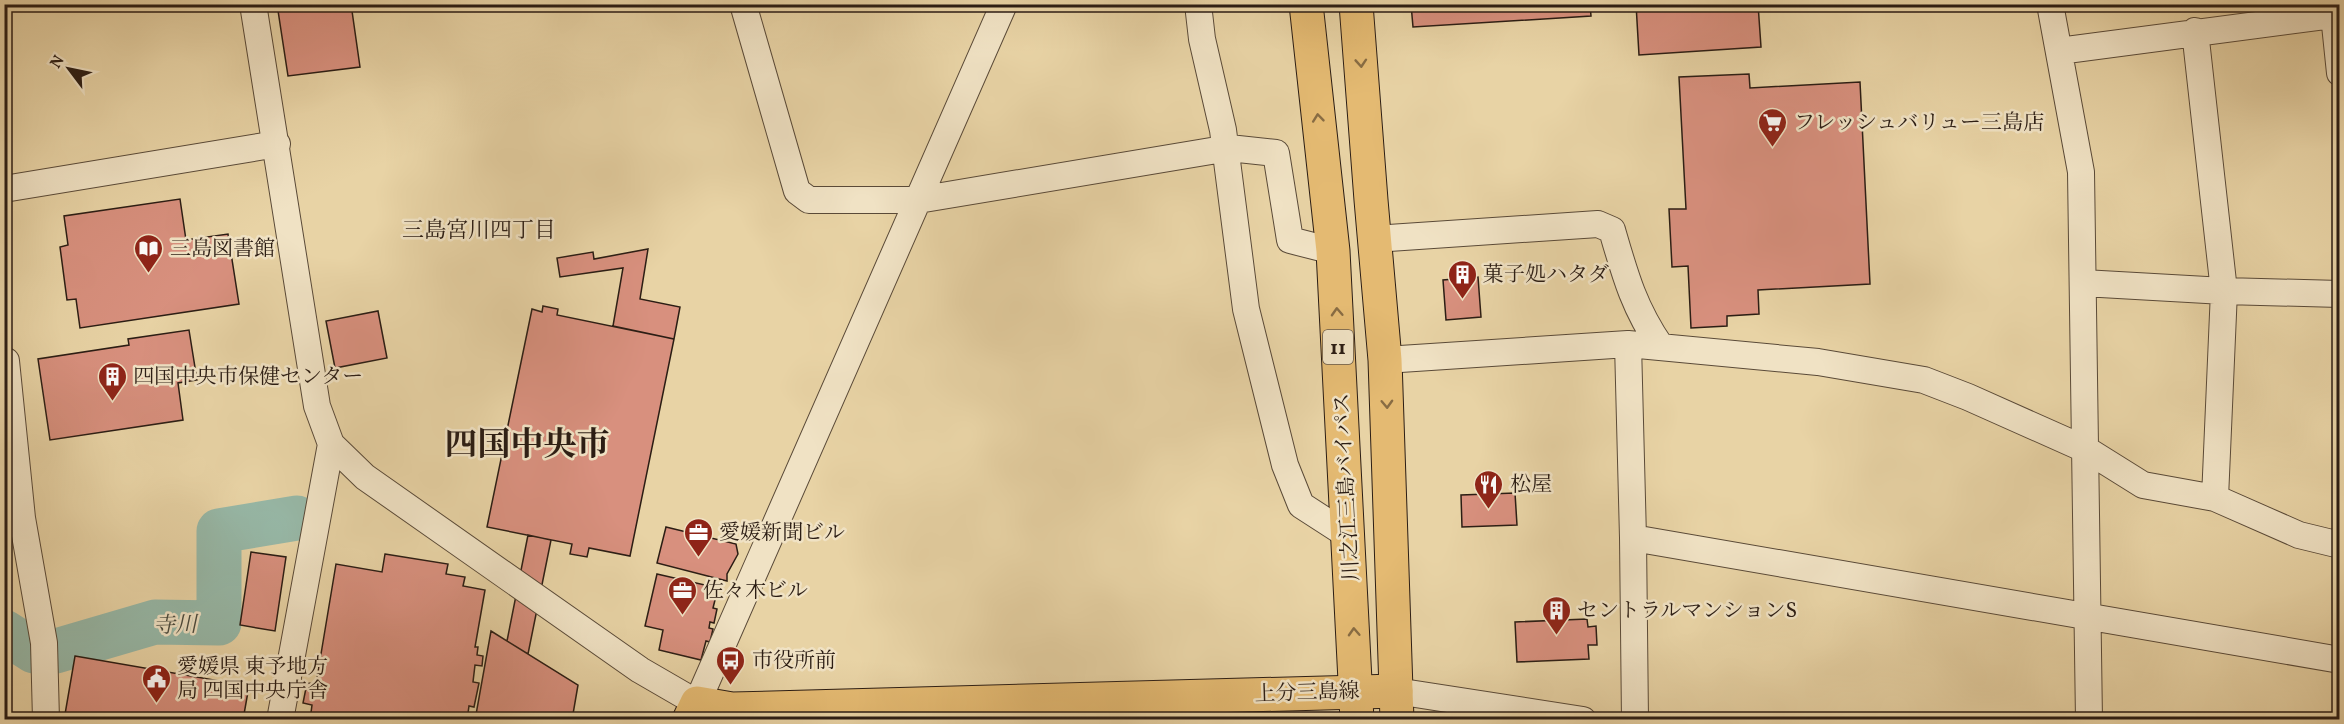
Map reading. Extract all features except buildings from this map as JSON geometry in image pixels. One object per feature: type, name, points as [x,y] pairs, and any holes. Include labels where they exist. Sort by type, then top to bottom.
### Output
[{"type":"main road","name":"川之江三島バイパス","points":[[1306,4],[1333,251],[1357,705]]},
{"type":"main road","name":"川之江三島バイパス","points":[[1356,4],[1385,360],[1396,705]]},
{"type":"main road","name":"上分三島線","points":[[693,711],[1396,705]]},
{"type":"street","points":[[253,4],[317,406],[331,444],[365,477],[640,670],[693,711],[1004,4]]},
{"type":"street","points":[[743,4],[797,191],[809,200],[918,200],[1226,149],[1276,153],[1290,240],[1333,251]]},
{"type":"street","points":[[1198,4],[1202,39],[1226,149],[1246,309],[1285,465],[1301,505],[1349,536]]},
{"type":"street","points":[[2050,4],[2081,172],[2090,720]]},
{"type":"street","points":[[2059,51],[2195,31],[2337,14],[2340,73]]},
{"type":"street","points":[[2195,31],[2224,291],[2215,498]]},
{"type":"street","points":[[4,189],[277,144]]},
{"type":"street","points":[[1374,240],[1598,224],[1612,230],[1631,296],[1645,324],[1661,347]]},
{"type":"street","points":[[2083,283],[2224,291],[2340,294]]},
{"type":"street","points":[[1628,344],[1635,720]]},
{"type":"street","points":[[1385,360],[1628,344],[1818,362],[1924,380],[2087,450],[2143,485],[2215,498],[2300,535],[2340,545]]},
{"type":"street","points":[[4,361],[22,518],[45,650],[46,720]]},
{"type":"street","points":[[280,720],[331,444]]},
{"type":"street","points":[[1633,538],[2340,660]]},
{"type":"street","points":[[1396,705],[1583,720]]},
{"type":"waterway","name":"寺川","points":[[4,632],[34,651],[56,651],[155,622],[219,623],[219,531],[297,518]]},
{"type":"place","name":"フレッシュバリュー三島店","points":[[1773,148]]},
{"type":"place","name":"三島図書館","points":[[149,274]]},
{"type":"place","name":"菓子処ハタダ","points":[[1462,300]]},
{"type":"place","name":"四国中央市保健センター","points":[[112,402]]},
{"type":"place","name":"松屋","points":[[1489,510]]},
{"type":"place","name":"愛媛新聞ビル","points":[[698,558]]},
{"type":"place","name":"佐々木ビル","points":[[682,616]]},
{"type":"place","name":"セントラルマンションS","points":[[1556,636]]},
{"type":"place","name":"市役所前","points":[[731,686]]},
{"type":"place","name":"愛媛県 東予地方 局 四国中央庁舎","points":[[156,704]]},
{"type":"district","name":"三島宮川四丁目","points":[[479,229]]},
{"type":"district","name":"四国中央市","points":[[527,443]]}]
